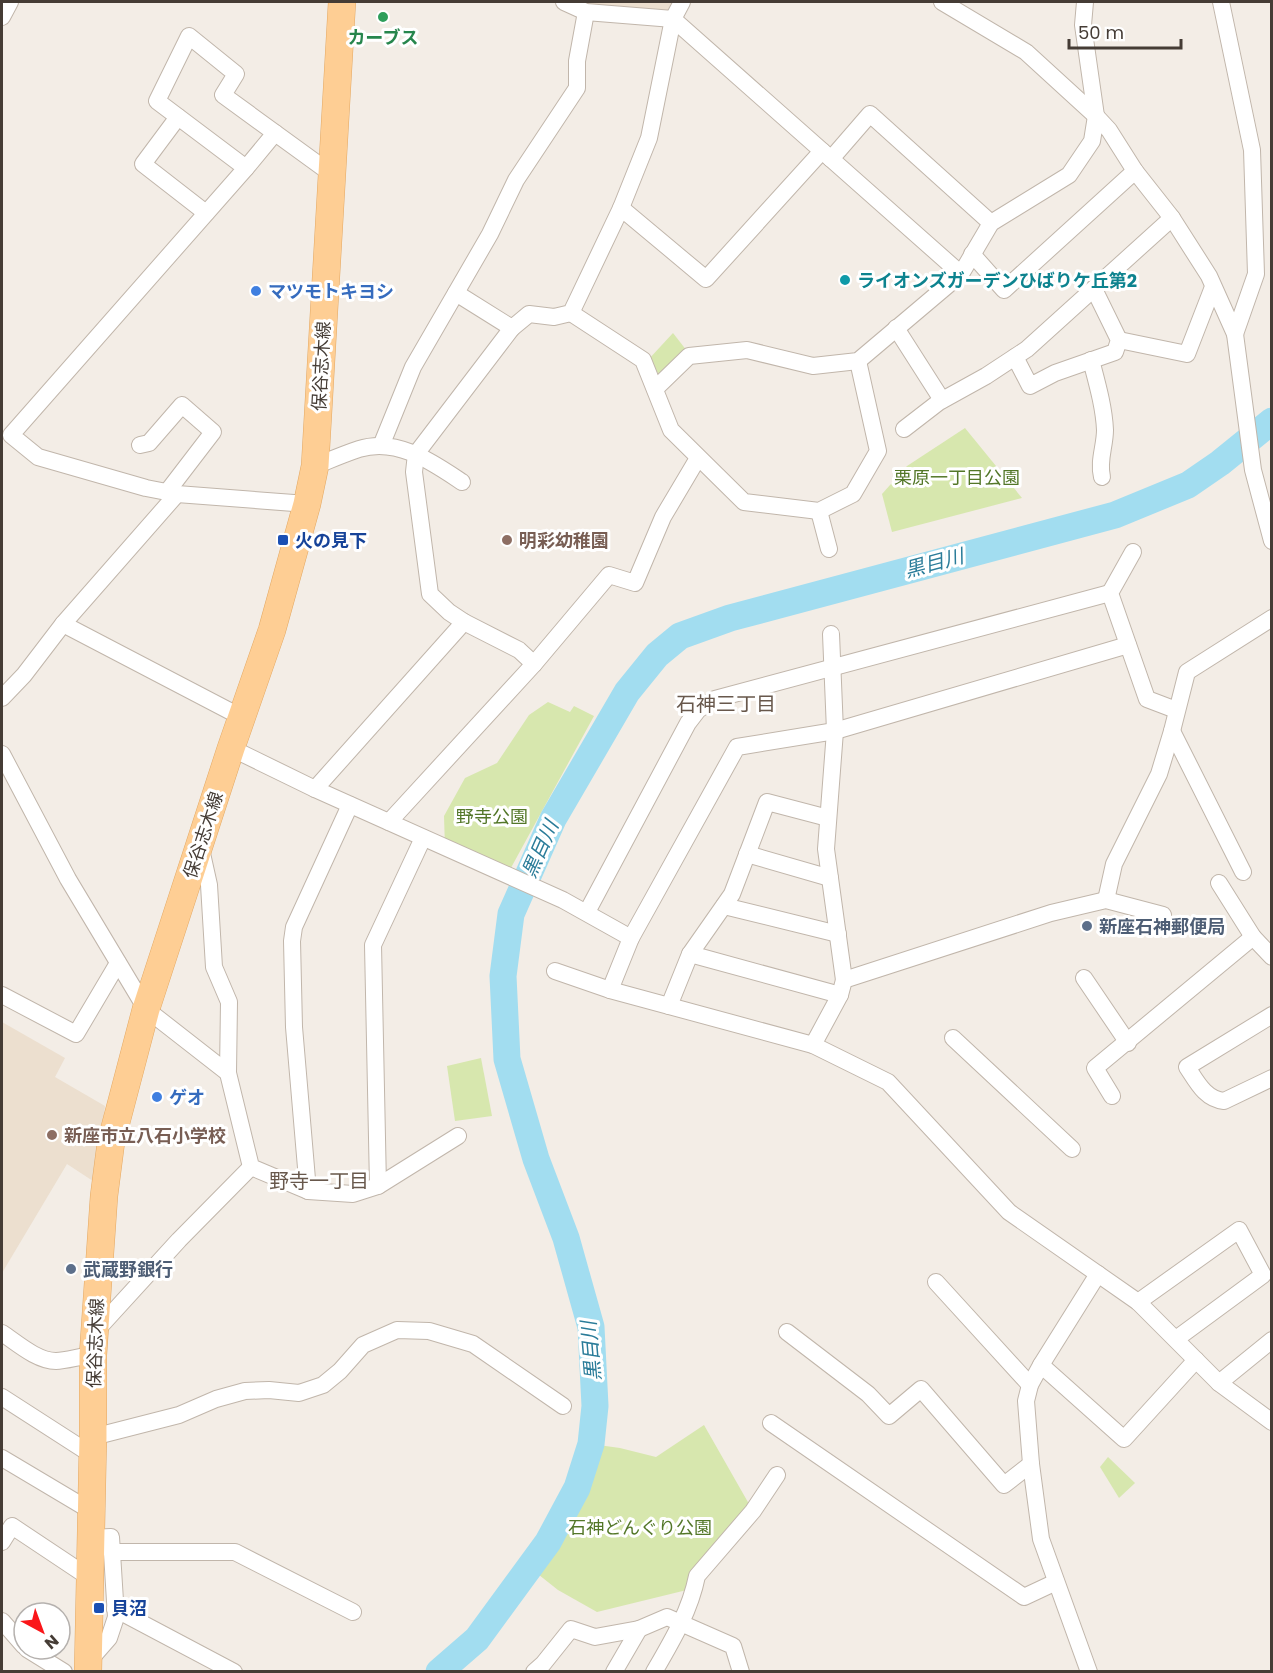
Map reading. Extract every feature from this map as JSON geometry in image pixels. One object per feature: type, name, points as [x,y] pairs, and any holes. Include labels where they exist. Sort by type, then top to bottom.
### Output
[{"type":"main road","name":"保谷志木線","points":[[80,1668],[90,1578],[101,1545],[91,1511],[93,1344],[104,1196],[111,1142],[146,1009],[272,630],[307,504],[315,466],[333,175],[339,3]]},
{"type":"street","points":[[2,17],[10,2]]},
{"type":"street","points":[[564,2],[586,12],[673,19],[960,274]]},
{"type":"street","points":[[572,313],[621,208],[650,138],[673,19],[682,2]]},
{"type":"street","points":[[942,2],[1026,52],[1096,116],[1172,218],[1209,276],[1234,334],[1243,400],[1271,536]]},
{"type":"street","points":[[655,389],[689,356],[747,350],[813,366],[858,361],[960,274],[991,223],[1069,175],[1092,141],[1096,116],[1083,25],[1085,2]]},
{"type":"street","points":[[1221,2],[1252,150],[1256,274],[1234,334]]},
{"type":"street","points":[[381,446],[413,367],[490,234],[516,180],[577,88],[577,61],[586,12]]},
{"type":"street","points":[[246,168],[157,101],[189,36],[236,74],[223,95],[333,175]]},
{"type":"street","points":[[621,208],[706,279],[826,155],[870,114],[991,223]]},
{"type":"street","points":[[178,117],[143,164],[206,213]]},
{"type":"street","points":[[274,133],[206,213],[6,432],[38,457],[172,493],[307,504]]},
{"type":"street","points":[[972,254],[1004,290],[1135,171]]},
{"type":"street","points":[[904,429],[942,400],[986,376],[1027,349],[1172,218]]},
{"type":"street","points":[[1119,340],[1187,354],[1213,287]]},
{"type":"street","points":[[1015,357],[1030,386],[1055,373],[1115,352],[1119,340],[1094,289]]},
{"type":"street","points":[[456,293],[512,328]]},
{"type":"street","points":[[534,664],[519,650],[449,612],[430,594],[414,472],[416,454],[512,328],[529,314],[554,317],[572,313],[643,360],[671,430],[744,502],[819,511],[853,494],[878,451],[858,361]]},
{"type":"street","points":[[896,328],[942,400]]},
{"type":"street","points":[[1091,360],[1102,398],[1101,409],[1105,430],[1100,469],[1102,477]]},
{"type":"street","points":[[2,698],[24,675],[63,624],[172,493],[213,432],[182,405],[149,443],[140,445]]},
{"type":"street","points":[[315,466],[361,448],[381,446],[416,454],[462,482]]},
{"type":"street","points":[[389,822],[534,664],[609,575],[635,583],[663,517],[698,459]]},
{"type":"street","points":[[819,511],[829,549]]},
{"type":"street","points":[[587,912],[688,723],[698,710],[715,699],[1110,593],[1133,552]]},
{"type":"street","points":[[1110,593],[1147,699],[1176,710]]},
{"type":"street","points":[[1106,900],[1114,864],[1159,774],[1187,672],[1272,618]]},
{"type":"street","points":[[315,789],[464,622]]},
{"type":"street","points":[[63,624],[243,718]]},
{"type":"street","points":[[813,1045],[842,988],[838,934],[826,849],[835,731],[831,634]]},
{"type":"street","points":[[610,990],[631,938],[736,747],[835,731],[1128,645]]},
{"type":"street","points":[[1172,731],[1243,872]]},
{"type":"street","points":[[231,748],[315,789],[562,900],[631,938]]},
{"type":"street","points":[[2,754],[68,879],[146,1009],[228,1073]]},
{"type":"street","points":[[669,1006],[690,954],[732,894],[767,802],[828,818]]},
{"type":"street","points":[[308,1191],[294,1027],[292,941],[294,927],[350,805]]},
{"type":"street","points":[[378,1186],[373,945],[423,838]]},
{"type":"street","points":[[200,845],[209,885],[214,967],[229,1002],[228,1073],[251,1167]]},
{"type":"street","points":[[747,854],[830,878]]},
{"type":"street","points":[[1219,883],[1253,938],[1272,957]]},
{"type":"street","points":[[690,954],[842,988],[1051,913],[1106,900],[1163,915]]},
{"type":"street","points":[[724,906],[838,934]]},
{"type":"street","points":[[1112,1096],[1095,1068],[1253,938]]},
{"type":"street","points":[[2,995],[76,1034],[118,963]]},
{"type":"street","points":[[555,971],[610,990],[813,1045],[888,1083],[1009,1212],[1138,1302],[1219,1383],[1272,1422]]},
{"type":"street","points":[[1084,978],[1128,1043]]},
{"type":"street","points":[[1272,1015],[1187,1067],[1205,1092],[1215,1100],[1224,1101],[1272,1078]]},
{"type":"street","points":[[953,1038],[1072,1149]]},
{"type":"street","points":[[251,1167],[308,1191],[353,1194],[378,1186],[458,1136]]},
{"type":"street","points":[[2,1334],[44,1359],[58,1361],[76,1356],[93,1344],[178,1240],[251,1167]]},
{"type":"street","points":[[1138,1302],[1239,1230],[1263,1275],[1176,1339]]},
{"type":"street","points":[[1089,1671],[1041,1539],[1031,1464],[1026,1401],[1030,1385],[1041,1365],[1098,1274]]},
{"type":"street","points":[[936,1282],[1030,1385]]},
{"type":"street","points":[[2,1396],[93,1446],[216,1399],[245,1391],[269,1390],[298,1393],[322,1385],[340,1371],[363,1345],[397,1330],[429,1331],[473,1344],[563,1406]]},
{"type":"street","points":[[787,1332],[868,1394],[889,1416],[921,1389],[1004,1485],[1031,1464]]},
{"type":"street","points":[[1219,1383],[1272,1340]]},
{"type":"street","points":[[1041,1365],[1124,1438],[1196,1360]]},
{"type":"street","points":[[771,1423],[1024,1597],[1056,1582]]},
{"type":"street","points":[[2,1458],[91,1511]]},
{"type":"street","points":[[654,1671],[681,1624],[697,1576],[753,1511],[777,1475]]},
{"type":"street","points":[[2,1542],[12,1526],[90,1578]]},
{"type":"street","points":[[61,1661],[80,1668],[109,1638],[116,1617],[101,1545],[235,1552],[353,1612]]},
{"type":"street","points":[[115,1610],[234,1671]]},
{"type":"street","points":[[534,1671],[543,1664],[571,1629],[595,1637],[639,1629],[667,1617],[734,1646],[741,1671]]},
{"type":"street","points":[[2,1621],[12,1632]]},
{"type":"street","points":[[614,1671],[639,1629]]},
{"type":"shaded area","points":[[583,2],[677,2],[671,13],[592,6]]},
{"type":"shaded area","name":"新座市立八石小学校","points":[[2,1022],[65,1058],[55,1077],[105,1106],[96,1183],[67,1164],[2,1273]]},
{"type":"green space","points":[[673,333],[687,351],[661,377],[648,360]]},
{"type":"green space","name":"栗原一丁目公園","points":[[965,428],[1022,498],[892,532],[882,494],[907,466]]},
{"type":"green space","name":"野寺公園","points":[[548,702],[570,712],[574,706],[594,716],[507,875],[445,848],[444,816],[465,778],[497,763],[529,715]]},
{"type":"green space","points":[[481,1058],[492,1116],[455,1121],[447,1066]]},
{"type":"green space","name":"石神どんぐり公園","points":[[704,1425],[753,1511],[695,1588],[597,1612],[558,1590],[529,1567],[566,1508],[591,1444],[656,1457]]},
{"type":"green space","points":[[1108,1457],[1135,1483],[1119,1498],[1100,1467]]},
{"type":"waterway","name":"黒目川","points":[[439,1672],[477,1639],[548,1542],[577,1488],[591,1444],[595,1406],[591,1327],[566,1238],[536,1159],[507,1059],[503,976],[511,914],[553,819],[627,692],[657,655],[680,636],[730,618],[1115,515],[1188,485],[1220,463],[1272,421]]},
{"type":"place","name":"カーブス","points":[[383,17]]},
{"type":"place","name":"ライオンズガーデンひばりケ丘第2","points":[[845,280]]},
{"type":"place","name":"マツモトキヨシ","points":[[256,291]]},
{"type":"place","name":"火の見下","points":[[283,540]]},
{"type":"place","name":"明彩幼稚園","points":[[507,540]]},
{"type":"place","name":"新座石神郵便局","points":[[1087,926]]},
{"type":"place","name":"ゲオ","points":[[157,1097]]},
{"type":"place","name":"新座市立八石小学校","points":[[52,1135]]},
{"type":"place","name":"武蔵野銀行","points":[[71,1269]]},
{"type":"place","name":"貝沼","points":[[99,1608]]},
{"type":"district","name":"石神三丁目","points":[[726,704]]},
{"type":"district","name":"野寺一丁目","points":[[319,1181]]}]
